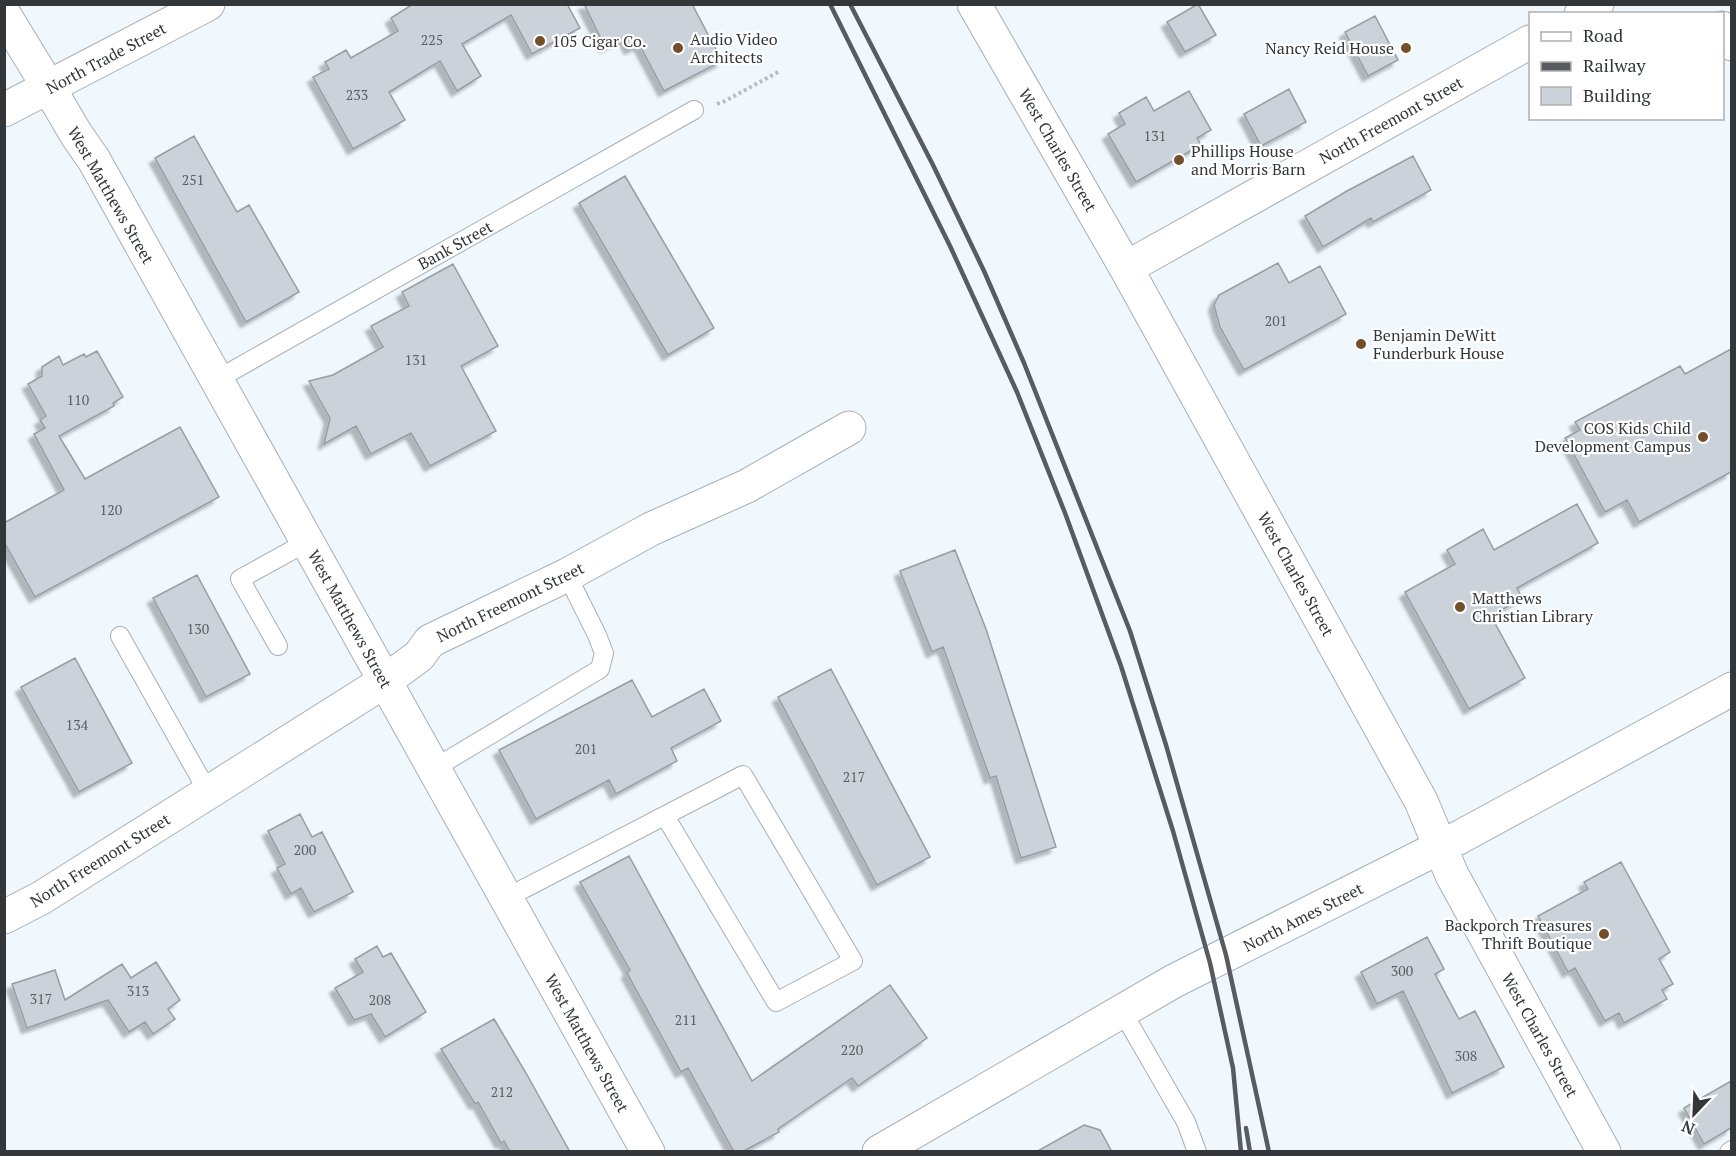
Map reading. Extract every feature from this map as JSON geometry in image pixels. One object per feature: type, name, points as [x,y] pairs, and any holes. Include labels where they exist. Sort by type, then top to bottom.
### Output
[{"type":"street","name":"North Trade Street","points":[[4,110],[208,4]]},
{"type":"street","name":"West Charles Street","points":[[974,4],[1126,268],[1421,801],[1452,875],[1604,1152]]},
{"type":"street","points":[[1584,12],[1597,4]]},
{"type":"street","name":"West Matthews Street","points":[[4,14],[94,160],[648,1152]]},
{"type":"street","name":"North Freemont Street","points":[[1126,268],[1529,43]]},
{"type":"street","name":"North Freemont Street","points":[[4,917],[41,898],[385,681],[419,656],[430,641],[567,575],[651,529],[747,486],[849,428]]},
{"type":"street","name":"North Ames Street","points":[[879,1152],[1173,981],[1440,847],[1731,689]]},
{"type":"lane","name":"Bank Street","points":[[216,380],[694,110]]},
{"type":"lane","points":[[278,646],[240,579],[307,542]]},
{"type":"lane","points":[[433,769],[600,669],[604,653],[567,575]]},
{"type":"lane","points":[[120,636],[208,792]]},
{"type":"lane","points":[[506,898],[743,775],[854,961],[776,1002],[665,816]]},
{"type":"lane","points":[[1122,1011],[1186,1122],[1197,1152]]},
{"type":"path","points":[[725,101],[780,71]]},
{"type":"building","points":[[413,4],[567,4],[580,28],[532,54],[511,15],[462,44],[481,76],[457,91],[440,61],[389,92],[405,120],[353,149],[313,77],[329,69],[325,62],[346,50],[351,58],[398,31],[391,18]]},
{"type":"building","name":"Audio Video Architects","points":[[584,4],[692,4],[722,61],[664,91],[639,44],[630,49],[624,38],[605,47]]},
{"type":"building","points":[[1198,4],[1216,35],[1185,52],[1167,22]]},
{"type":"building","points":[[1375,16],[1398,60],[1368,76],[1345,32]]},
{"type":"building","points":[[1289,89],[1306,122],[1261,146],[1244,114]]},
{"type":"building","points":[[1189,91],[1211,130],[1197,138],[1201,145],[1136,182],[1108,134],[1125,124],[1119,113],[1146,97],[1154,111]]},
{"type":"building","points":[[194,136],[237,212],[249,205],[299,292],[246,322],[155,158]]},
{"type":"building","points":[[1413,156],[1431,190],[1373,222],[1371,218],[1323,247],[1305,216]]},
{"type":"building","points":[[625,176],[714,328],[668,355],[579,203]]},
{"type":"building","points":[[1278,263],[1289,283],[1320,266],[1346,314],[1244,370],[1220,327],[1214,305],[1219,295]]},
{"type":"building","points":[[453,264],[498,346],[461,366],[496,431],[430,466],[411,433],[371,454],[356,426],[324,444],[330,418],[309,381],[333,375],[383,347],[371,326],[409,306],[402,292]]},
{"type":"building","points":[[1731,349],[1731,472],[1639,522],[1627,500],[1605,512],[1565,438],[1580,430],[1575,422],[1680,366],[1685,374]]},
{"type":"building","points":[[97,351],[123,397],[113,403],[114,406],[59,436],[85,479],[180,427],[219,497],[35,597],[4,542],[4,523],[64,490],[34,434],[45,428],[40,420],[46,416],[28,384],[42,376],[42,367],[59,356],[63,365],[84,354],[86,357]]},
{"type":"building","name":"Matthews Christian Library","points":[[1577,504],[1598,543],[1517,588],[1522,598],[1491,616],[1525,678],[1469,709],[1405,592],[1455,564],[1447,550],[1483,529],[1494,550]]},
{"type":"building","points":[[955,550],[986,629],[1056,847],[1021,858],[996,776],[990,778],[943,647],[932,652],[900,571]]},
{"type":"building","points":[[197,575],[250,674],[206,697],[153,598]]},
{"type":"building","points":[[75,658],[132,763],[79,792],[21,687]]},
{"type":"building","points":[[831,669],[930,857],[877,885],[778,697]]},
{"type":"building","points":[[632,680],[652,717],[704,689],[721,721],[671,748],[677,761],[616,794],[609,780],[536,819],[499,750]]},
{"type":"building","points":[[300,814],[312,837],[322,832],[353,892],[314,912],[301,888],[291,894],[277,868],[285,864],[268,831]]},
{"type":"building","points":[[629,856],[752,1081],[890,985],[927,1038],[858,1086],[852,1078],[778,1129],[779,1132],[742,1152],[734,1152],[688,1068],[681,1072],[627,973],[630,970],[580,882]]},
{"type":"building","name":"Backporch Treasures Thrift Boutique","points":[[1621,862],[1670,952],[1659,959],[1673,984],[1662,990],[1667,999],[1624,1023],[1619,1013],[1605,1021],[1575,968],[1568,972],[1538,916],[1588,889],[1584,882]]},
{"type":"building","points":[[1427,937],[1444,969],[1435,974],[1459,1019],[1475,1011],[1504,1067],[1452,1093],[1403,991],[1377,1004],[1361,972]]},
{"type":"building","points":[[377,946],[383,957],[391,953],[426,1012],[385,1037],[371,1014],[354,1020],[335,988],[363,972],[355,959]]},
{"type":"building","points":[[156,962],[180,1000],[168,1009],[175,1019],[153,1034],[145,1022],[129,1032],[108,1000],[27,1028],[12,984],[55,970],[65,1000],[122,964],[131,978]]},
{"type":"building","points":[[494,1019],[570,1152],[510,1152],[504,1141],[501,1143],[478,1102],[475,1104],[441,1049]]},
{"type":"building","points":[[1731,1081],[1731,1128],[1704,1144],[1684,1108]]},
{"type":"building","points":[[1084,1125],[1100,1130],[1112,1152],[1036,1152]]},
{"type":"railway","points":[[830,4],[950,246],[1017,392],[1065,513],[1121,666],[1173,831],[1210,963],[1233,1068],[1241,1152]]},
{"type":"railway","points":[[850,4],[933,165],[984,271],[1024,363],[1130,631],[1166,745],[1226,955],[1269,1152]]},
{"type":"railway","points":[[1246,1128],[1250,1152]]},
{"type":"place","name":"105 Cigar Co.","points":[[540,41]]},
{"type":"place","name":"Audio Video Architects","points":[[678,48]]},
{"type":"place","name":"Nancy Reid House","points":[[1406,48]]},
{"type":"place","name":"Phillips House and Morris Barn","points":[[1179,160]]},
{"type":"place","name":"Benjamin DeWitt Funderburk House","points":[[1361,344]]},
{"type":"place","name":"COS Kids Child Development Campus","points":[[1703,437]]},
{"type":"place","name":"Matthews Christian Library","points":[[1460,607]]},
{"type":"place","name":"Backporch Treasures Thrift Boutique","points":[[1604,934]]}]
